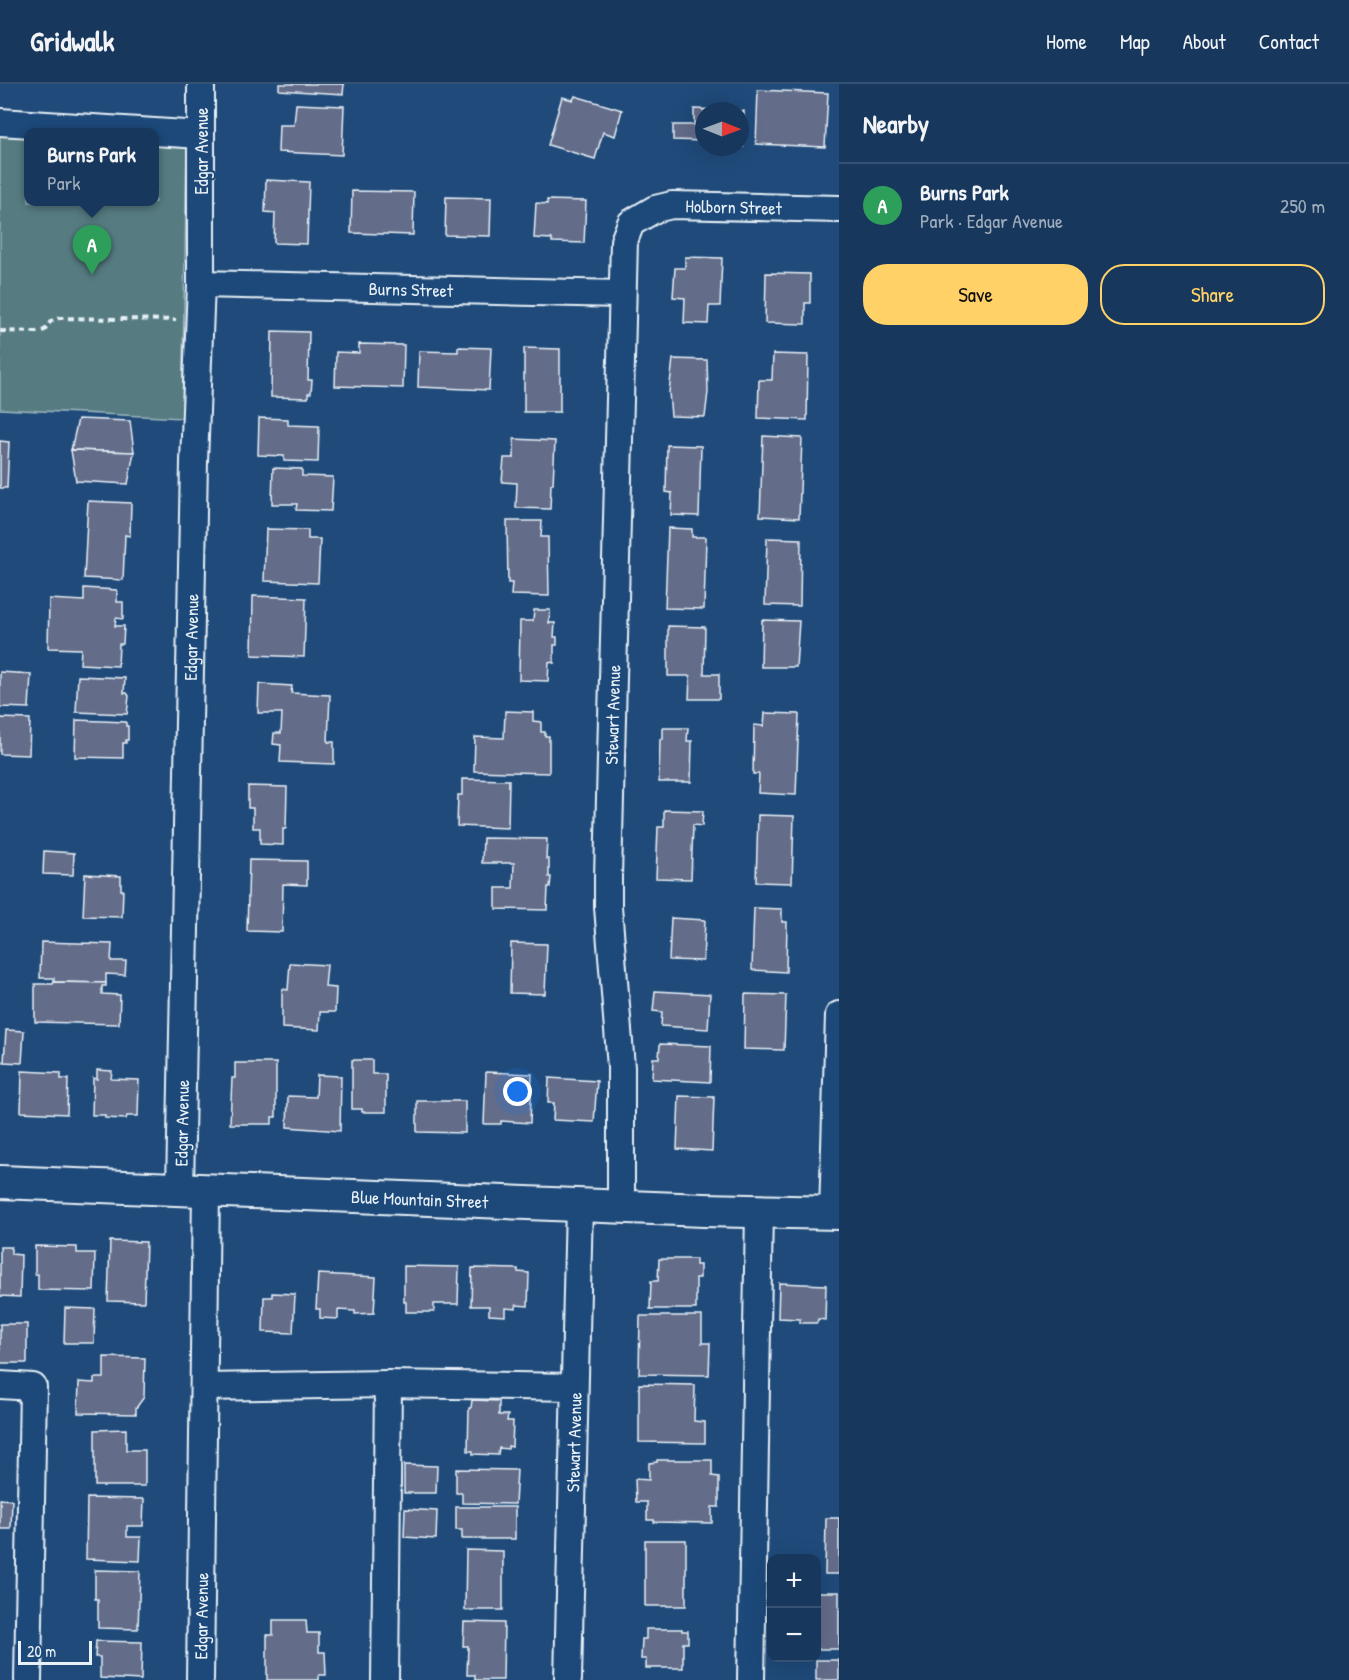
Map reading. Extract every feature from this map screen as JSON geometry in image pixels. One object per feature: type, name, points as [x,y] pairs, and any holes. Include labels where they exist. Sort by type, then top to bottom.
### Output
[{"type":"main road","name":"Blue Mountain Street","points":[[0,1182],[836,1213]]},
{"type":"street","name":"Edgar Avenue","points":[[200,1680],[204,1387],[193,1190],[194,462],[201,284],[201,84]]},
{"type":"street","points":[[0,122],[93,128]]},
{"type":"street","points":[[159,132],[201,135]]},
{"type":"street","name":"Holborn Street","points":[[631,223],[644,214],[672,205],[839,209]]},
{"type":"street","name":"Stewart Avenue","points":[[621,1206],[621,1067],[608,907],[608,877],[621,294],[624,241],[631,223]]},
{"type":"street","name":"Burns Street","points":[[201,284],[621,294]]},
{"type":"street","points":[[836,1213],[839,1015]]},
{"type":"street","name":"Stewart Avenue","points":[[568,1680],[579,1204]]},
{"type":"street","points":[[751,1680],[759,1211]]},
{"type":"street","points":[[204,1387],[388,1384],[574,1387]]},
{"type":"street","points":[[385,1680],[388,1384]]},
{"type":"street","points":[[0,1385],[33,1388],[28,1680]]},
{"type":"path","points":[[0,331],[36,332],[45,330],[51,321],[59,318],[200,320]]},
{"type":"green space","points":[[0,136],[24,137],[24,206],[159,206],[159,141],[187,142],[182,418],[0,409]]},
{"type":"building","points":[[279,84],[344,84],[343,94],[279,90]]},
{"type":"building","points":[[758,90],[828,93],[825,147],[756,144]]},
{"type":"building","points":[[575,96],[622,110],[615,136],[603,132],[595,159],[548,145],[562,97],[573,100]]},
{"type":"building","points":[[296,104],[344,106],[342,155],[278,152],[279,125],[294,125]]},
{"type":"building","points":[[694,109],[695,141],[673,140],[673,125],[694,125]]},
{"type":"building","points":[[266,180],[309,182],[307,244],[274,243],[275,213],[265,212]]},
{"type":"building","points":[[352,191],[414,192],[413,235],[351,233]]},
{"type":"building","points":[[446,197],[491,198],[490,236],[445,235]]},
{"type":"building","points":[[547,200],[586,201],[584,243],[552,242],[552,239],[534,238],[536,203],[547,204]]},
{"type":"building","points":[[685,257],[722,258],[720,306],[709,306],[708,324],[684,323],[685,298],[673,297],[675,268],[685,268]]},
{"type":"building","points":[[766,273],[810,274],[810,303],[805,303],[805,324],[765,323]]},
{"type":"building","points":[[272,331],[309,332],[308,380],[312,380],[311,393],[308,393],[308,398],[271,397]]},
{"type":"building","points":[[359,344],[404,345],[403,388],[335,386],[336,352],[359,353]]},
{"type":"building","points":[[458,347],[491,348],[489,390],[418,387],[419,351],[458,352]]},
{"type":"building","points":[[524,348],[560,349],[560,412],[524,412]]},
{"type":"building","points":[[773,354],[808,355],[807,420],[758,418],[759,380],[772,380]]},
{"type":"building","points":[[673,359],[707,360],[708,392],[705,417],[671,416],[669,392]]},
{"type":"building","points":[[259,418],[288,419],[288,425],[319,426],[318,462],[284,461],[284,456],[258,455]]},
{"type":"building","points":[[78,419],[130,421],[134,452],[71,450]]},
{"type":"building","points":[[763,436],[802,438],[799,518],[760,516]]},
{"type":"building","points":[[514,439],[555,441],[550,509],[516,508],[517,483],[502,482],[504,458],[514,458]]},
{"type":"building","points":[[0,441],[9,442],[7,488],[0,488]]},
{"type":"building","points":[[667,445],[701,446],[699,516],[671,515],[672,493],[666,492]]},
{"type":"building","points":[[71,450],[134,452],[128,484],[76,481]]},
{"type":"building","points":[[273,468],[302,469],[302,476],[333,477],[331,511],[296,510],[297,504],[272,504]]},
{"type":"building","points":[[88,501],[131,503],[130,536],[125,535],[123,580],[84,578]]},
{"type":"building","points":[[507,521],[542,521],[541,537],[548,537],[549,596],[511,595],[512,583],[508,583]]},
{"type":"building","points":[[668,528],[692,529],[692,537],[706,537],[704,609],[665,608]]},
{"type":"building","points":[[266,529],[308,530],[308,539],[320,539],[318,583],[264,581]]},
{"type":"building","points":[[767,538],[801,539],[800,606],[765,605]]},
{"type":"building","points":[[84,588],[117,590],[117,602],[123,602],[123,619],[116,618],[115,626],[124,626],[123,644],[119,644],[118,666],[80,664],[81,649],[48,648],[49,599],[84,601]]},
{"type":"building","points":[[253,596],[306,598],[304,657],[252,655]]},
{"type":"building","points":[[534,610],[550,610],[549,623],[555,623],[554,637],[557,637],[557,645],[554,645],[554,663],[549,662],[548,681],[519,680],[520,621],[533,621]]},
{"type":"building","points":[[762,620],[799,621],[796,667],[761,667]]},
{"type":"building","points":[[668,626],[705,627],[704,674],[719,674],[719,699],[689,699],[690,676],[668,676]]},
{"type":"building","points":[[0,672],[31,674],[29,708],[0,707]]},
{"type":"building","points":[[78,676],[125,678],[124,693],[129,696],[127,714],[76,712]]},
{"type":"building","points":[[259,684],[292,686],[291,693],[330,695],[328,742],[334,742],[334,764],[280,762],[281,745],[273,744],[274,733],[281,733],[282,713],[258,713]]},
{"type":"building","points":[[505,711],[533,712],[533,721],[541,722],[541,732],[549,736],[549,773],[474,771],[475,737],[504,738]]},
{"type":"building","points":[[765,713],[799,714],[796,795],[758,793],[759,774],[753,774],[754,725],[764,726]]},
{"type":"building","points":[[0,718],[30,719],[29,755],[0,754]]},
{"type":"building","points":[[76,720],[126,722],[128,740],[123,743],[123,758],[75,757]]},
{"type":"building","points":[[663,728],[688,728],[687,741],[692,741],[691,782],[659,782],[660,739],[663,739]]},
{"type":"building","points":[[462,779],[509,780],[508,828],[457,826],[458,795],[462,795]]},
{"type":"building","points":[[248,786],[287,787],[286,829],[283,829],[283,845],[260,844],[260,828],[253,828],[253,808],[248,808]]},
{"type":"building","points":[[664,810],[703,811],[702,826],[693,825],[691,879],[656,878],[658,827],[664,827]]},
{"type":"building","points":[[758,815],[794,816],[792,883],[756,882]]},
{"type":"building","points":[[483,838],[547,839],[546,859],[549,859],[549,877],[551,877],[547,910],[496,909],[496,888],[513,888],[514,863],[482,863]]},
{"type":"building","points":[[44,851],[74,853],[73,875],[43,874]]},
{"type":"building","points":[[249,860],[307,861],[307,885],[283,884],[282,932],[247,931]]},
{"type":"building","points":[[85,874],[121,876],[122,917],[83,916]]},
{"type":"building","points":[[754,908],[782,909],[782,922],[787,922],[786,972],[752,970]]},
{"type":"building","points":[[671,918],[705,920],[703,961],[669,960]]},
{"type":"building","points":[[41,942],[112,944],[111,961],[126,961],[125,975],[106,974],[106,983],[54,982],[54,978],[40,978]]},
{"type":"building","points":[[511,943],[547,944],[545,994],[510,993]]},
{"type":"building","points":[[290,963],[327,965],[325,987],[336,988],[335,1012],[320,1012],[319,1030],[282,1028],[282,989],[288,990]]},
{"type":"building","points":[[54,982],[106,983],[106,986],[102,986],[102,994],[120,995],[119,1024],[35,1022],[35,984],[53,984]]},
{"type":"building","points":[[655,991],[710,994],[708,1029],[661,1026],[662,1012],[653,1011]]},
{"type":"building","points":[[745,994],[786,995],[784,1050],[744,1049]]},
{"type":"building","points":[[6,1030],[24,1031],[22,1063],[4,1062]]},
{"type":"building","points":[[660,1044],[711,1046],[710,1082],[652,1079],[653,1058],[659,1058]]},
{"type":"building","points":[[352,1060],[372,1060],[372,1074],[386,1074],[386,1112],[362,1112],[362,1109],[352,1109]]},
{"type":"building","points":[[235,1063],[276,1063],[276,1117],[272,1117],[272,1124],[230,1124]]},
{"type":"building","points":[[97,1070],[112,1071],[111,1079],[139,1080],[138,1116],[127,1116],[126,1119],[92,1115],[93,1078],[97,1079]]},
{"type":"building","points":[[22,1071],[61,1073],[61,1079],[68,1079],[67,1114],[21,1112]]},
{"type":"building","points":[[486,1072],[532,1074],[530,1123],[501,1121],[501,1124],[484,1124]]},
{"type":"building","points":[[317,1075],[341,1076],[340,1131],[287,1127],[288,1096],[316,1097]]},
{"type":"building","points":[[549,1078],[597,1081],[594,1122],[553,1120],[554,1103],[548,1103]]},
{"type":"building","points":[[679,1096],[714,1097],[712,1151],[677,1149]]},
{"type":"building","points":[[417,1101],[465,1101],[465,1133],[417,1132]]},
{"type":"building","points":[[110,1241],[146,1242],[144,1302],[108,1301]]},
{"type":"building","points":[[35,1246],[77,1247],[77,1253],[95,1253],[94,1291],[38,1290],[38,1274],[35,1274]]},
{"type":"building","points":[[0,1247],[11,1247],[11,1254],[21,1255],[20,1297],[0,1296]]},
{"type":"building","points":[[659,1259],[696,1259],[696,1265],[700,1265],[700,1278],[696,1278],[696,1309],[650,1309],[651,1281],[658,1281]]},
{"type":"building","points":[[404,1266],[459,1267],[458,1304],[434,1304],[434,1312],[406,1312]]},
{"type":"building","points":[[472,1268],[518,1269],[518,1272],[529,1273],[528,1306],[516,1305],[516,1309],[505,1308],[505,1316],[489,1315],[489,1306],[471,1306]]},
{"type":"building","points":[[318,1274],[376,1277],[374,1313],[355,1314],[355,1311],[338,1310],[338,1319],[320,1318],[320,1309],[316,1309]]},
{"type":"building","points":[[779,1283],[826,1285],[825,1320],[818,1319],[817,1323],[800,1323],[800,1319],[778,1318]]},
{"type":"building","points":[[272,1293],[295,1294],[293,1333],[263,1332],[264,1297],[272,1297]]},
{"type":"building","points":[[65,1308],[95,1309],[94,1343],[64,1343]]},
{"type":"building","points":[[640,1316],[702,1316],[702,1343],[710,1343],[709,1375],[639,1374]]},
{"type":"building","points":[[0,1324],[27,1324],[27,1363],[0,1363]]},
{"type":"building","points":[[104,1357],[145,1358],[144,1397],[136,1408],[136,1414],[78,1413],[79,1382],[94,1383],[94,1378],[104,1378]]},
{"type":"building","points":[[639,1384],[695,1385],[694,1421],[705,1422],[705,1443],[639,1442]]},
{"type":"building","points":[[472,1400],[499,1401],[499,1415],[508,1415],[507,1421],[513,1421],[512,1447],[499,1448],[498,1455],[473,1454],[473,1451],[468,1451],[469,1408],[471,1408]]},
{"type":"building","points":[[126,1429],[126,1450],[145,1450],[145,1486],[95,1486],[95,1430]]},
{"type":"building","points":[[657,1460],[712,1460],[712,1476],[719,1477],[719,1507],[712,1507],[712,1523],[647,1520],[647,1502],[636,1502],[635,1479],[649,1480],[649,1463],[657,1462]]},
{"type":"building","points":[[404,1465],[437,1466],[436,1493],[404,1493]]},
{"type":"building","points":[[456,1469],[517,1470],[515,1504],[462,1503],[462,1493],[456,1493]]},
{"type":"building","points":[[87,1498],[144,1499],[143,1526],[127,1526],[127,1537],[141,1537],[140,1561],[86,1559]]},
{"type":"building","points":[[0,1499],[12,1500],[11,1529],[0,1529]]},
{"type":"building","points":[[456,1507],[515,1507],[515,1539],[462,1539],[462,1530],[456,1530]]},
{"type":"building","points":[[405,1509],[437,1511],[436,1539],[404,1537]]},
{"type":"building","points":[[826,1518],[839,1518],[839,1574],[825,1574]]},
{"type":"building","points":[[645,1540],[686,1540],[686,1606],[645,1606]]},
{"type":"building","points":[[466,1550],[503,1551],[503,1610],[465,1610]]},
{"type":"building","points":[[95,1570],[140,1571],[138,1629],[98,1628]]},
{"type":"building","points":[[821,1592],[839,1592],[839,1649],[821,1649]]},
{"type":"building","points":[[273,1620],[306,1620],[307,1633],[319,1633],[319,1652],[325,1652],[326,1675],[319,1675],[319,1680],[267,1680],[267,1635],[273,1635]]},
{"type":"building","points":[[464,1622],[504,1623],[503,1680],[475,1680],[475,1675],[467,1675],[468,1646],[463,1646]]},
{"type":"building","points":[[646,1629],[688,1631],[688,1643],[683,1643],[683,1668],[646,1668],[646,1659],[641,1659],[642,1639],[646,1639]]},
{"type":"building","points":[[96,1641],[142,1642],[141,1680],[100,1678],[100,1657],[95,1657]]},
{"type":"building","points":[[839,1660],[839,1680],[816,1680],[816,1662]]},
{"type":"place","name":"Burns Park","points":[[92,275]]}]
